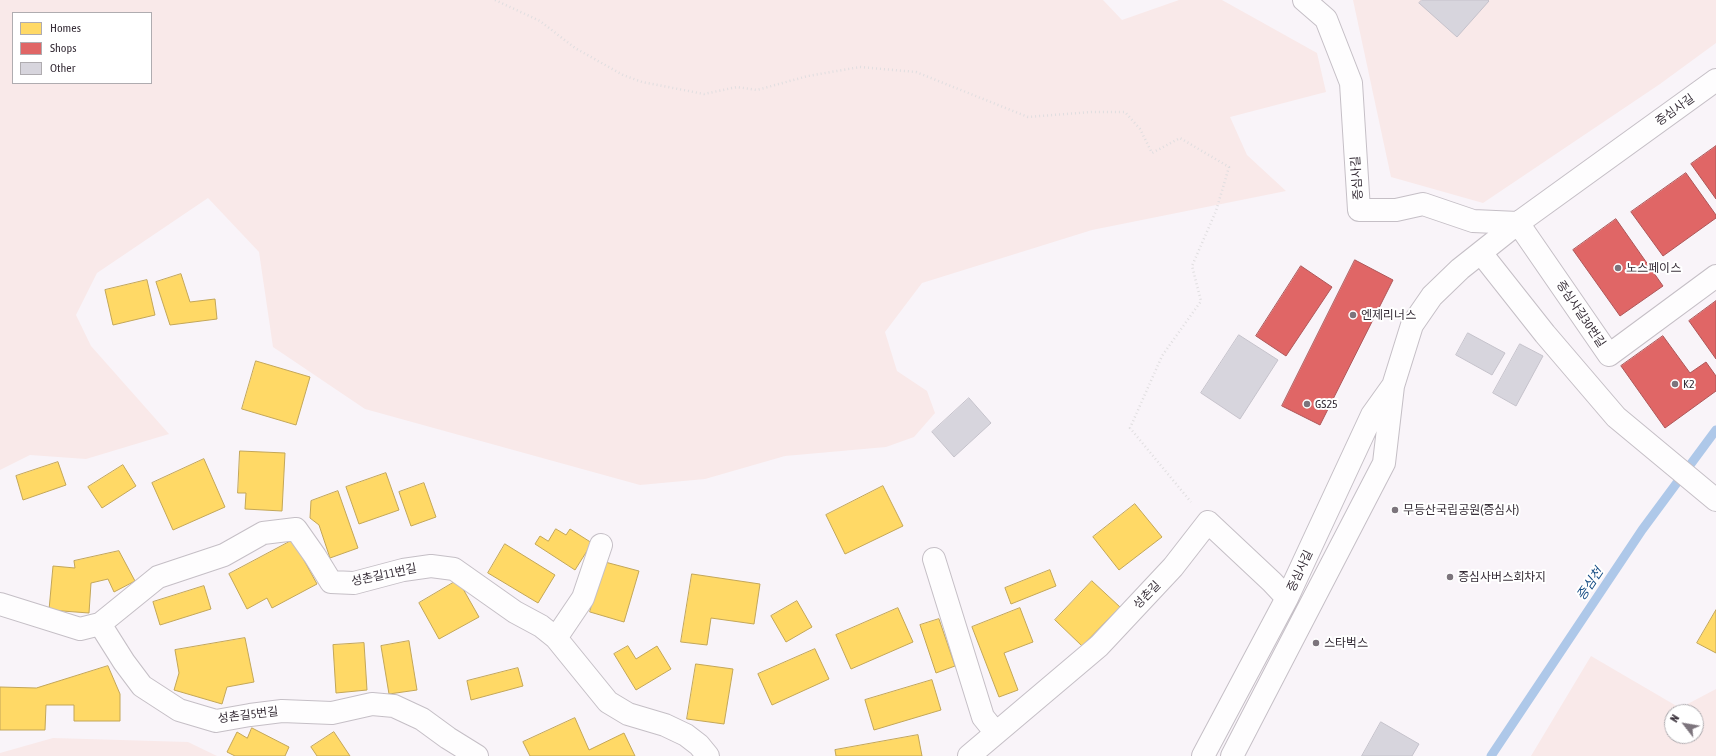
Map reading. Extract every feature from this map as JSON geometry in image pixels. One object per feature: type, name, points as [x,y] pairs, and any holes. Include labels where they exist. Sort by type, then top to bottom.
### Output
[{"type":"street","name":"증심사길","points":[[1304,0],[1326,18],[1351,83],[1360,210],[1396,210],[1423,204],[1473,221],[1518,223]]},
{"type":"street","name":"증심사길","points":[[1232,756],[1384,463],[1393,386],[1412,325],[1432,296],[1481,252],[1518,223],[1716,80]]},
{"type":"street","name":"증심사길30번길","points":[[1518,223],[1609,355],[1716,276]]},
{"type":"street","points":[[1481,252],[1545,334],[1616,417],[1716,500]]},
{"type":"street","name":"증심사길","points":[[1203,756],[1287,598],[1372,415],[1393,386]]},
{"type":"street","points":[[1208,522],[1287,598]]},
{"type":"street","name":"성촌길","points":[[968,756],[1099,646],[1173,567],[1208,522]]},
{"type":"street","name":"성촌길11번길","points":[[100,624],[158,577],[224,555],[263,533],[296,529],[331,582],[354,583],[403,570],[431,566],[454,569],[515,612],[541,626],[556,638],[608,702],[628,714],[665,725],[686,735],[699,745],[708,756]]},
{"type":"street","points":[[556,638],[583,598],[600,545]]},
{"type":"street","points":[[934,560],[983,717],[996,733]]},
{"type":"street","points":[[0,604],[80,629],[100,624]]},
{"type":"street","name":"성촌길5번길","points":[[100,624],[124,662],[142,686],[179,710],[216,721],[250,714],[282,711],[332,713],[372,704],[394,706],[422,719],[448,738],[478,756]]},
{"type":"path","points":[[495,0],[540,21],[575,48],[623,74],[642,82],[704,94],[737,87],[758,90],[808,76],[860,67],[916,72],[1028,117],[1091,112],[1125,112],[1140,129],[1152,153],[1180,138],[1229,168],[1216,211],[1192,266],[1201,301],[1162,356],[1130,428],[1208,522]]},
{"type":"shaded area","points":[[0,0],[1103,0],[1122,20],[1179,0],[1222,0],[1317,53],[1326,92],[1230,117],[1247,155],[1286,191],[1092,230],[922,283],[885,332],[897,371],[927,391],[935,413],[914,437],[886,447],[785,456],[705,479],[640,485],[365,409],[273,347],[259,252],[208,198],[97,273],[76,315],[91,346],[169,434],[86,459],[30,455],[0,470]]},
{"type":"shaded area","points":[[1353,0],[1716,0],[1716,43],[1660,84],[1483,203],[1391,177]]},
{"type":"shaded area","points":[[1591,656],[1673,704],[1664,704],[1664,744],[1704,744],[1704,704],[1688,704],[1716,689],[1716,756],[1531,756]]},
{"type":"shaded area","points":[[53,738],[188,742],[217,756],[0,756],[0,753]]},
{"type":"building: Homes","points":[[181,274],[190,302],[215,299],[217,319],[170,325],[156,282]]},
{"type":"building: Homes","points":[[147,280],[155,315],[113,325],[105,290]]},
{"type":"building: Homes","points":[[256,361],[310,377],[296,425],[242,409]]},
{"type":"building: Homes","points":[[240,451],[285,453],[282,511],[245,509],[246,493],[238,493]]},
{"type":"building: Homes","points":[[204,459],[225,507],[173,530],[152,483]]},
{"type":"building: Homes","points":[[58,462],[66,485],[23,500],[16,476]]},
{"type":"building: Homes","points":[[123,465],[136,486],[102,508],[88,487]]},
{"type":"building: Homes","points":[[386,473],[399,510],[359,524],[346,487]]},
{"type":"building: Homes","points":[[424,483],[436,517],[411,526],[399,492]]},
{"type":"building: Homes","points":[[883,486],[903,526],[845,554],[826,515]]},
{"type":"building: Homes","points":[[338,491],[358,548],[330,558],[319,525],[310,518],[311,501]]},
{"type":"building: Homes","points":[[1135,504],[1162,537],[1119,570],[1093,537]]},
{"type":"building: Homes","points":[[556,529],[566,535],[570,529],[592,543],[575,570],[535,544],[540,536],[548,541]]},
{"type":"building: Homes","points":[[293,540],[317,584],[272,608],[267,598],[247,609],[229,574]]},
{"type":"building: Homes","points":[[505,544],[555,575],[538,603],[488,573]]},
{"type":"building: Homes","points":[[119,551],[135,581],[114,592],[108,579],[91,583],[89,613],[49,610],[53,566],[75,568],[74,561]]},
{"type":"building: Homes","points":[[605,562],[639,571],[624,622],[590,612]]},
{"type":"building: Homes","points":[[1050,570],[1056,586],[1011,604],[1005,588]]},
{"type":"building: Homes","points":[[692,574],[760,584],[754,624],[711,618],[707,645],[681,642]]},
{"type":"building: Homes","points":[[458,580],[479,617],[439,639],[419,603]]},
{"type":"building: Homes","points":[[1092,581],[1120,607],[1082,646],[1055,620]]},
{"type":"building: Homes","points":[[204,586],[211,609],[160,625],[153,602]]},
{"type":"building: Homes","points":[[797,601],[812,627],[786,642],[771,616]]},
{"type":"building: Homes","points":[[898,608],[913,642],[851,669],[836,635]]},
{"type":"building: Homes","points":[[1020,608],[1033,642],[1004,653],[1018,690],[999,697],[972,627]]},
{"type":"building: Homes","points":[[1716,610],[1716,653],[1697,643]]},
{"type":"building: Homes","points":[[939,619],[955,666],[936,673],[920,625]]},
{"type":"building: Homes","points":[[245,638],[254,682],[227,687],[222,704],[174,690],[179,673],[175,650]]},
{"type":"building: Homes","points":[[409,641],[417,690],[389,694],[381,646]]},
{"type":"building: Homes","points":[[364,643],[367,690],[336,693],[333,645]]},
{"type":"building: Homes","points":[[628,646],[636,659],[657,646],[671,669],[636,690],[614,654]]},
{"type":"building: Homes","points":[[815,649],[829,679],[772,705],[758,674]]},
{"type":"building: Homes","points":[[696,664],[733,669],[724,724],[687,719]]},
{"type":"building: Homes","points":[[108,666],[120,694],[120,721],[74,721],[74,705],[46,705],[45,730],[0,730],[0,687],[36,688]]},
{"type":"building: Homes","points":[[518,668],[523,686],[471,700],[467,681]]},
{"type":"building: Homes","points":[[932,680],[941,710],[874,730],[865,700]]},
{"type":"building: Homes","points":[[575,718],[589,750],[624,733],[635,756],[530,756],[523,742]]},
{"type":"building: Homes","points":[[252,728],[289,747],[285,756],[235,756],[227,752],[237,732],[247,738]]},
{"type":"building: Homes","points":[[334,732],[350,756],[317,756],[311,747]]},
{"type":"building: Homes","points":[[918,735],[922,756],[836,756],[835,750]]},
{"type":"building: Shops","points":[[1716,146],[1716,199],[1691,164]]},
{"type":"building: Shops","points":[[1686,173],[1716,215],[1716,218],[1663,256],[1631,212]]},
{"type":"building: Shops","name":"노스페이스","points":[[1616,219],[1663,286],[1620,316],[1573,250]]},
{"type":"building: Shops","points":[[1355,260],[1393,280],[1320,425],[1282,406]]},
{"type":"building: Shops","points":[[1301,266],[1332,287],[1286,356],[1256,336]]},
{"type":"building: Shops","points":[[1716,301],[1716,359],[1689,321]]},
{"type":"building: Shops","name":"K2","points":[[1663,336],[1690,373],[1706,362],[1716,376],[1716,391],[1665,428],[1621,366]]},
{"type":"building: Other","points":[[1422,0],[1489,1],[1457,37],[1419,3]]},
{"type":"building: Other","points":[[1468,333],[1505,353],[1492,375],[1456,355]]},
{"type":"building: Other","points":[[1239,335],[1278,360],[1240,419],[1201,393]]},
{"type":"building: Other","points":[[1520,344],[1543,356],[1516,406],[1493,393]]},
{"type":"building: Other","points":[[969,398],[991,423],[954,457],[932,432]]},
{"type":"building: Other","points":[[1381,722],[1419,744],[1412,756],[1362,756]]},
{"type":"waterway","name":"증심천","points":[[1491,756],[1642,530],[1716,430]]},
{"type":"place","name":"노스페이스","points":[[1618,268]]},
{"type":"place","name":"엔제리너스","points":[[1353,315]]},
{"type":"place","name":"K2","points":[[1675,384]]},
{"type":"place","name":"GS25","points":[[1307,404]]},
{"type":"place","name":"무등산국립공원(증심사)","points":[[1395,510]]},
{"type":"place","name":"증심사버스회차지","points":[[1450,577]]},
{"type":"place","name":"스타벅스","points":[[1316,643]]}]
